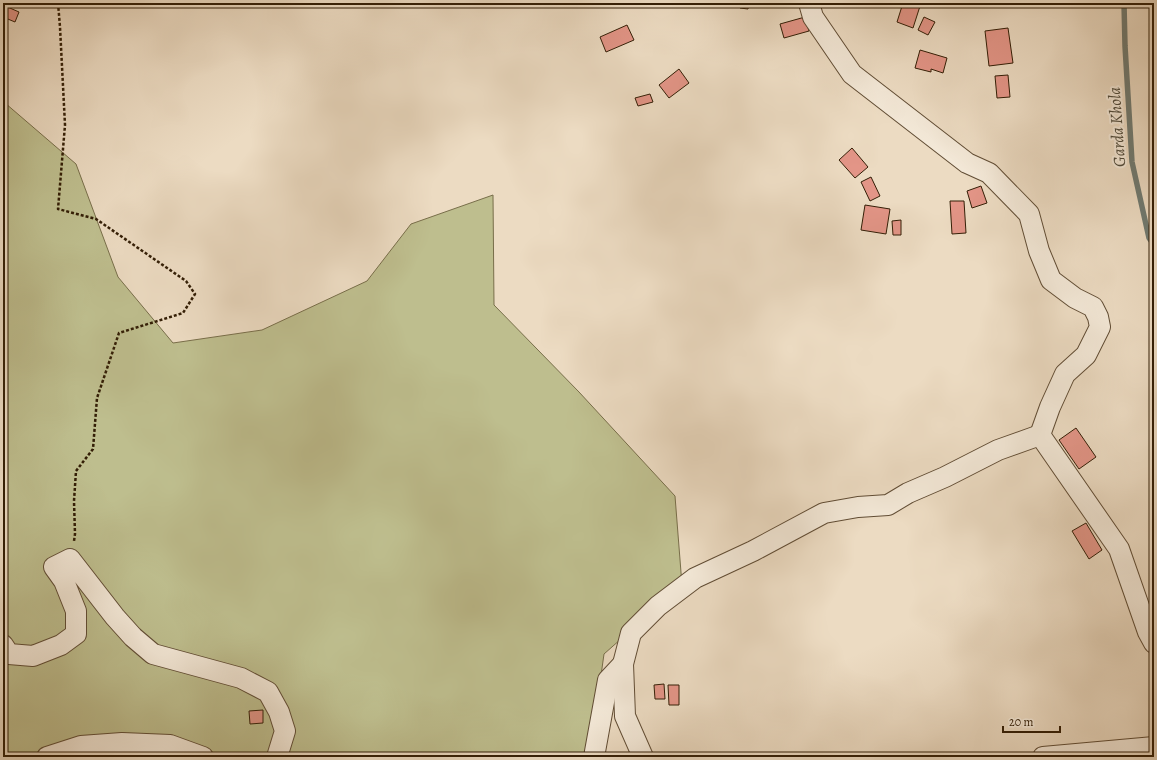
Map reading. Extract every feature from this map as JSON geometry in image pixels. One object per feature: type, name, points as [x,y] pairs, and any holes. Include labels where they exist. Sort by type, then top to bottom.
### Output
[{"type":"street","points":[[810,3],[813,17],[852,74],[967,163],[989,173],[1028,214],[1039,251],[1051,280],[1075,298],[1093,308],[1098,318],[1100,327],[1086,355],[1066,374],[1050,407],[1040,435]]},
{"type":"street","points":[[1040,435],[1119,550],[1148,632],[1154,643]]},
{"type":"street","points":[[643,757],[625,716],[623,664],[631,633],[658,606],[695,578],[753,551],[824,513],[858,506],[888,505],[908,493],[945,477],[998,450],[1040,435]]},
{"type":"street","points":[[3,645],[9,654],[33,656],[61,645],[76,634],[76,611],[64,581],[54,567],[70,559],[115,618],[133,637],[153,654],[241,678],[268,692],[279,712],[285,731],[277,757]]},
{"type":"street","points":[[594,757],[608,680],[623,664]]},
{"type":"street","points":[[47,757],[81,746],[122,742],[170,744],[203,757]]},
{"type":"street","points":[[1043,757],[1154,747]]},
{"type":"path","points":[[58,3],[66,126],[58,208],[96,219],[186,281],[195,294],[183,313],[119,333],[98,398],[94,449],[76,470],[74,501],[75,534],[70,559]]},
{"type":"green space","points":[[3,103],[5,103],[76,164],[118,277],[173,343],[262,330],[367,281],[411,224],[493,195],[494,305],[579,392],[675,496],[682,585],[604,654],[591,747],[593,757],[3,757]]},
{"type":"building","points":[[720,3],[720,5],[706,4]]},
{"type":"building","points":[[741,3],[749,3],[748,9],[740,8]]},
{"type":"building","points":[[903,3],[921,3],[913,28],[897,22]]},
{"type":"building","points":[[3,5],[19,12],[15,22],[3,17]]},
{"type":"building","points":[[805,17],[809,31],[784,38],[780,24]]},
{"type":"building","points":[[924,17],[935,22],[928,35],[918,30]]},
{"type":"building","points":[[627,25],[634,40],[606,52],[600,37]]},
{"type":"building","points":[[1008,28],[1013,63],[989,66],[985,31]]},
{"type":"building","points":[[920,50],[947,58],[943,73],[931,69],[931,72],[915,68]]},
{"type":"building","points":[[679,69],[689,83],[669,98],[659,85]]},
{"type":"building","points":[[1008,75],[1010,97],[997,98],[995,76]]},
{"type":"building","points":[[650,94],[653,102],[638,106],[635,98]]},
{"type":"building","points":[[852,148],[868,167],[855,178],[839,160]]},
{"type":"building","points":[[871,177],[880,196],[870,201],[861,182]]},
{"type":"building","points":[[981,186],[987,203],[972,208],[967,191]]},
{"type":"building","points":[[950,201],[964,201],[966,233],[952,234]]},
{"type":"building","points":[[865,205],[890,209],[886,234],[861,230]]},
{"type":"building","points":[[901,220],[901,235],[893,235],[892,221]]},
{"type":"building","points":[[1076,428],[1096,457],[1079,469],[1059,440]]},
{"type":"building","points":[[1086,523],[1102,550],[1089,559],[1072,531]]},
{"type":"building","points":[[664,684],[665,699],[655,699],[654,685]]},
{"type":"building","points":[[668,685],[679,685],[679,705],[669,705]]},
{"type":"building","points":[[263,710],[263,723],[250,724],[249,711]]},
{"type":"waterway","name":"Garda Khola","points":[[1124,3],[1132,162],[1149,238],[1154,245]]}]
